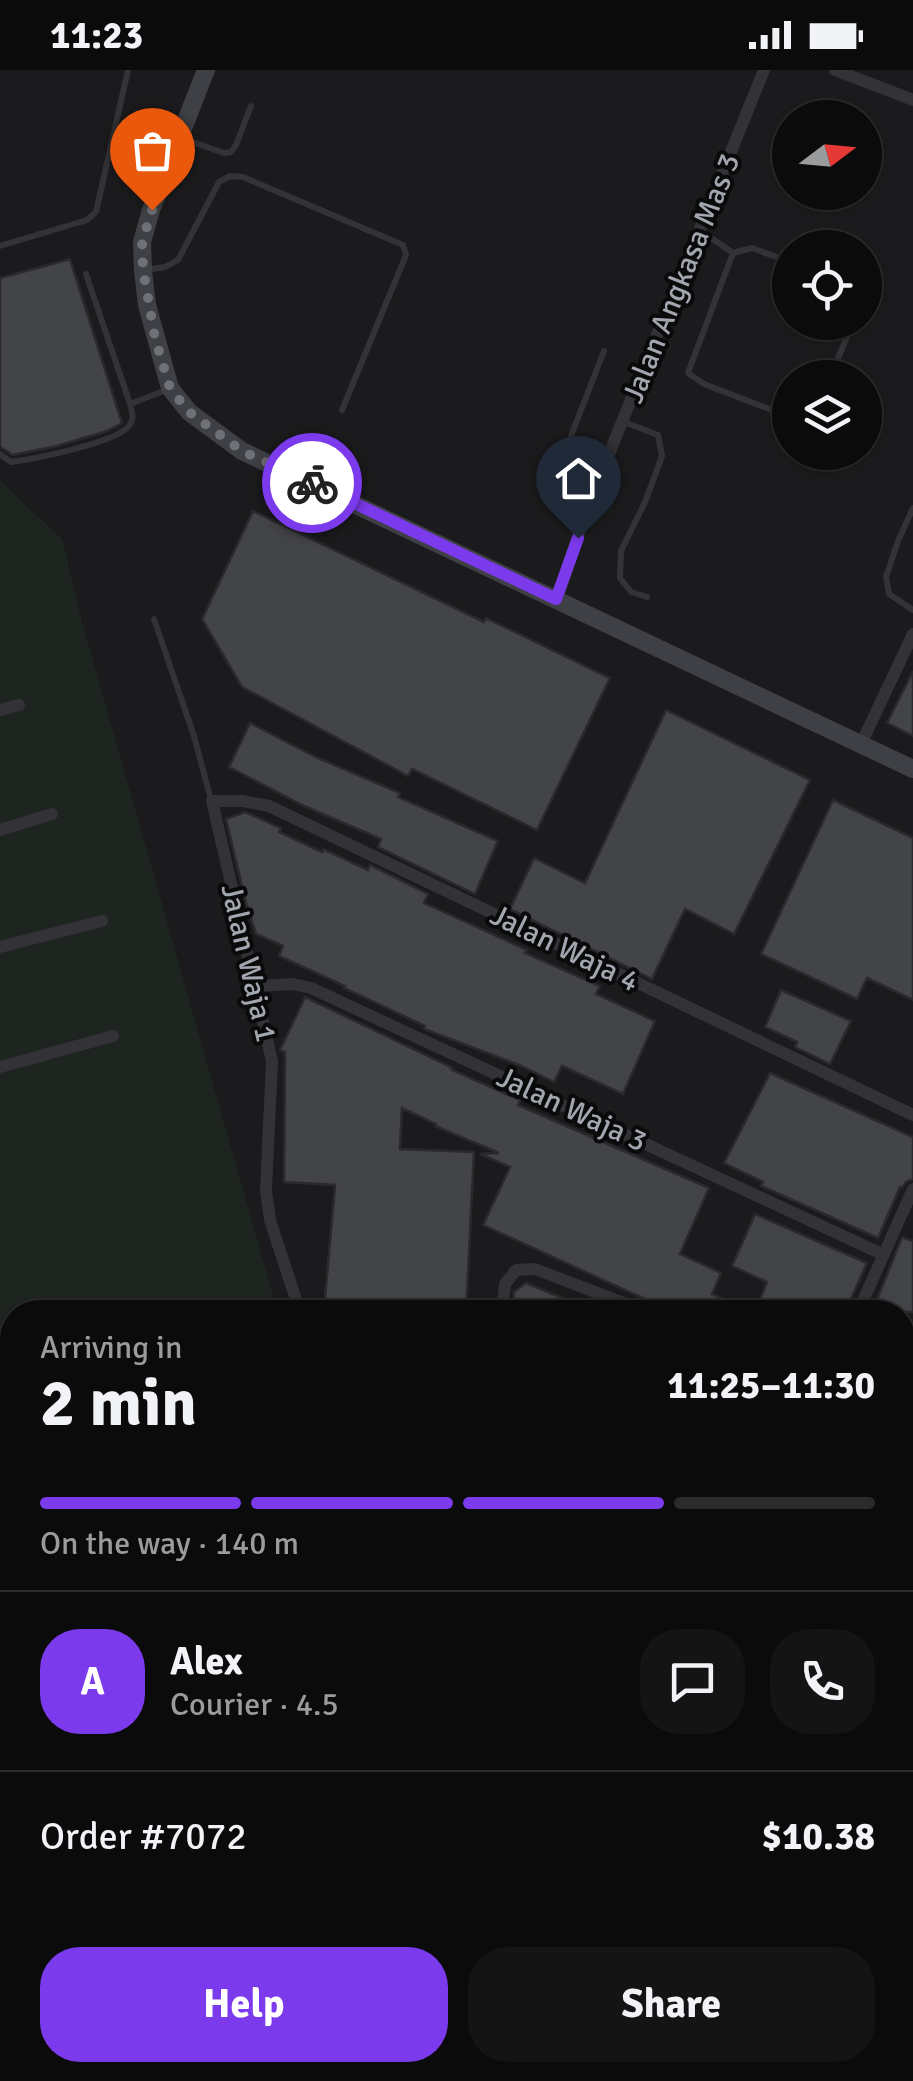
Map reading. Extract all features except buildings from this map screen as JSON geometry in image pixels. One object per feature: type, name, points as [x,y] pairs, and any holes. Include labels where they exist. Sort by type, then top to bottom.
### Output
[{"type":"street","points":[[206,70],[142,242],[155,338],[170,388],[189,412],[242,451],[913,769]]},
{"type":"street","name":"Jalan Angkasa Mas 3","points":[[556,599],[588,506],[764,70]]},
{"type":"street","points":[[834,70],[913,100]]},
{"type":"street","points":[[860,744],[913,634]]},
{"type":"street","points":[[0,710],[19,704]]},
{"type":"street","name":"Jalan Waja 4","points":[[212,801],[243,800],[270,806],[913,1115]]},
{"type":"street","name":"Jalan Waja 1","points":[[212,801],[272,1061],[266,1160],[270,1220],[296,1300]]},
{"type":"street","points":[[0,830],[52,814]]},
{"type":"street","points":[[0,947],[102,920]]},
{"type":"street","name":"Jalan Waja 3","points":[[255,986],[293,984],[311,988],[884,1255]]},
{"type":"street","points":[[0,1067],[113,1036]]},
{"type":"street","points":[[863,1300],[913,1189]]},
{"type":"street","points":[[503,1300],[505,1284],[516,1270],[535,1269],[616,1300]]},
{"type":"lane","points":[[0,246],[87,220],[96,212],[128,70]]},
{"type":"lane","points":[[180,138],[231,152],[251,106]]},
{"type":"lane","points":[[143,270],[165,267],[178,260],[218,182],[230,176],[403,245],[406,255],[342,410]]},
{"type":"lane","points":[[699,230],[732,253],[752,248],[772,255]]},
{"type":"lane","points":[[732,253],[688,373],[704,384],[772,410]]},
{"type":"lane","points":[[0,454],[10,462],[29,460],[103,440],[127,429],[132,422],[130,404],[86,274]]},
{"type":"lane","points":[[588,506],[556,482],[556,472],[604,351]]},
{"type":"lane","points":[[130,404],[170,388]]},
{"type":"lane","points":[[624,422],[658,435],[662,456],[621,551],[620,578],[631,592],[647,596]]},
{"type":"lane","points":[[913,508],[886,577],[889,594],[913,610]]},
{"type":"lane","name":"Jalan Waja 1","points":[[154,619],[212,801]]},
{"type":"shaded area","points":[[0,70],[913,70],[913,1300],[275,1300],[82,621],[63,540],[0,480]]},
{"type":"shaded area","points":[[0,480],[63,540],[82,621],[275,1300],[0,1300]]},
{"type":"way so far","points":[[152,210],[142,242],[143,270],[155,338],[170,388],[189,412],[242,451],[312,483]]},
{"type":"route","points":[[312,483],[556,599],[578,538]]}]
